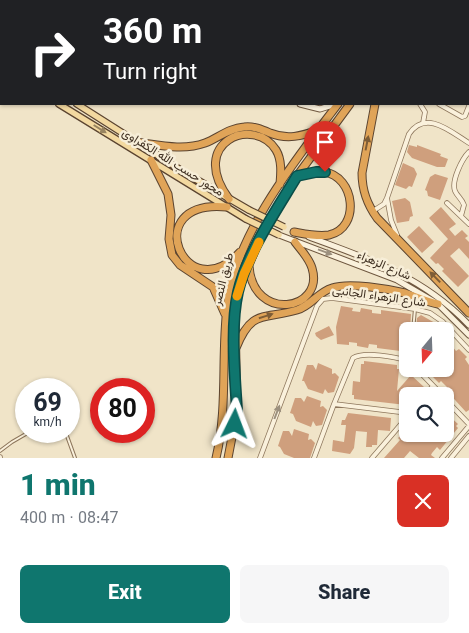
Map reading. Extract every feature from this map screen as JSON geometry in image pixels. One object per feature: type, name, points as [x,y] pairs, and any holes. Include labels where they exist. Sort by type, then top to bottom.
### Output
[{"type":"highway","name":"طريق النصر","points":[[216,458],[221,438],[224,409],[226,316],[230,289],[242,250],[280,184],[336,105]]},
{"type":"highway","name":"طريق النصر","points":[[228,458],[237,411],[235,351],[237,299],[248,264],[259,241],[297,176],[349,105]]},
{"type":"highway","points":[[375,105],[362,173],[364,193],[372,211],[469,313]]},
{"type":"highway","points":[[136,142],[180,147],[205,143],[236,128],[254,127],[275,135],[291,137],[319,130]]},
{"type":"highway","points":[[229,199],[218,181],[215,162],[220,147],[235,136],[255,136],[270,143],[277,151],[280,160],[280,184]]},
{"type":"highway","points":[[151,160],[168,194],[171,216],[169,238],[172,255],[180,265],[213,287],[226,316]]},
{"type":"highway","points":[[294,232],[322,236],[336,233],[346,223],[350,206],[345,184],[332,174],[316,172],[297,176]]},
{"type":"highway","points":[[227,207],[207,206],[189,213],[182,219],[177,243],[180,251],[191,264],[198,268],[211,270],[228,265],[242,250]]},
{"type":"highway","points":[[248,264],[250,280],[254,288],[266,300],[282,304],[298,302],[310,292],[314,277],[310,262],[295,242]]},
{"type":"highway","points":[[235,351],[246,329],[254,321],[270,314],[301,309],[322,293],[336,287],[391,290],[438,304]]},
{"type":"main road","name":"محور حسب الله الكفراوى","points":[[61,105],[246,219],[279,235]]},
{"type":"main road","name":"محور حسب الله الكفراوى","points":[[80,105],[136,142],[229,199],[284,227]]},
{"type":"main road","points":[[303,105],[320,110],[334,105]]},
{"type":"main road","name":"شارع الزهراء","points":[[284,227],[383,266],[417,282],[448,304],[469,324]]},
{"type":"main road","name":"شارع الزهراء","points":[[279,235],[389,276],[438,304],[469,335]]},
{"type":"street","points":[[421,105],[425,112],[423,123]]},
{"type":"street","points":[[441,105],[462,118],[465,116],[469,106]]},
{"type":"street","points":[[372,211],[379,209],[387,198],[409,134],[413,128],[423,123],[439,125],[469,143]]},
{"type":"street","points":[[469,152],[464,158],[454,183],[455,191],[464,205],[469,206]]},
{"type":"street","points":[[387,198],[391,220],[399,239]]},
{"type":"street","points":[[447,204],[469,224]]},
{"type":"street","points":[[461,216],[464,205]]},
{"type":"street","name":"شارع الزهراء الجانبى","points":[[260,458],[320,302],[332,298],[415,309],[430,313],[443,322]]},
{"type":"street","name":"شارع الزهراء الجانبى","points":[[454,334],[469,350]]},
{"type":"street","points":[[314,458],[351,361],[357,355],[399,359]]},
{"type":"street","points":[[425,378],[433,386]]},
{"type":"street","points":[[334,404],[399,413]]},
{"type":"street","points":[[442,458],[469,425],[454,409]]},
{"type":"street","points":[[372,458],[399,425]]},
{"type":"street","points":[[451,458],[469,436]]},
{"type":"lane","points":[[414,322],[415,309]]},
{"type":"lane","points":[[0,451],[15,440]]},
{"type":"lane","points":[[70,443],[75,458]]},
{"type":"building","points":[[409,145],[417,147],[417,145],[441,154],[440,156],[448,159],[445,167],[437,167],[412,158],[407,152]]},
{"type":"building","points":[[403,163],[414,168],[417,174],[412,187],[409,186],[406,189],[395,185]]},
{"type":"building","points":[[435,174],[448,178],[440,200],[428,196],[425,190],[430,177]]},
{"type":"building","points":[[405,198],[410,202],[413,216],[410,217],[409,221],[397,223],[392,201]]},
{"type":"building","points":[[441,207],[456,224],[449,229],[455,236],[462,230],[468,236],[465,238],[469,242],[469,259],[459,248],[450,256],[469,276],[458,287],[442,271],[444,269],[430,258],[448,239],[429,218]]},
{"type":"building","points":[[419,226],[434,242],[422,253],[407,237]]},
{"type":"building","points":[[341,306],[353,308],[352,311],[360,312],[361,308],[372,310],[372,313],[381,314],[381,310],[411,314],[411,322],[399,322],[399,351],[377,348],[377,345],[369,344],[368,348],[357,346],[357,343],[349,342],[349,345],[337,344],[336,327]]},
{"type":"building","points":[[421,315],[433,322],[417,322],[417,318]]},
{"type":"building","points":[[329,326],[334,335],[321,340],[316,336],[315,333]]},
{"type":"building","points":[[454,349],[456,351],[459,349],[467,357],[465,359],[469,365],[469,410],[466,412],[454,399],[454,387],[447,387],[441,381],[439,383],[434,378],[454,378]]},
{"type":"building","points":[[364,361],[397,365],[397,369],[399,369],[397,391],[399,389],[399,404],[354,399],[354,395],[352,395],[353,381],[360,382],[361,364],[364,364]]},
{"type":"building","points":[[318,363],[332,369],[332,374],[335,373],[339,377],[334,392],[328,393],[325,389],[323,394],[308,389],[304,381],[302,381],[307,365],[313,365],[316,370]]},
{"type":"building","points":[[408,378],[414,378],[424,387],[400,387]]},
{"type":"building","points":[[307,396],[321,401],[320,407],[323,406],[327,410],[322,425],[316,426],[313,421],[311,427],[296,421],[293,414],[290,413],[295,398],[301,398],[304,402]]},
{"type":"building","points":[[348,413],[391,418],[390,431],[378,430],[377,445],[366,447],[367,432],[356,431],[354,448],[350,454],[332,451],[333,440],[344,442],[346,425],[341,425],[342,420],[345,420]]},
{"type":"building","points":[[454,420],[458,424],[456,426],[458,428],[454,433]]},
{"type":"building","points":[[294,429],[309,434],[308,440],[311,439],[315,443],[310,458],[294,458],[284,454],[278,446],[283,431],[289,431],[292,436]]},
{"type":"building","points":[[399,441],[447,442],[440,450],[437,447],[432,453],[431,455],[435,458],[419,458],[410,451],[404,458],[384,458]]},
{"type":"slow traffic","points":[[237,296],[244,274],[259,242]]},
{"type":"route","points":[[235,424],[237,411],[235,318],[238,291],[244,274],[259,241],[297,176],[307,173],[325,172]]}]
